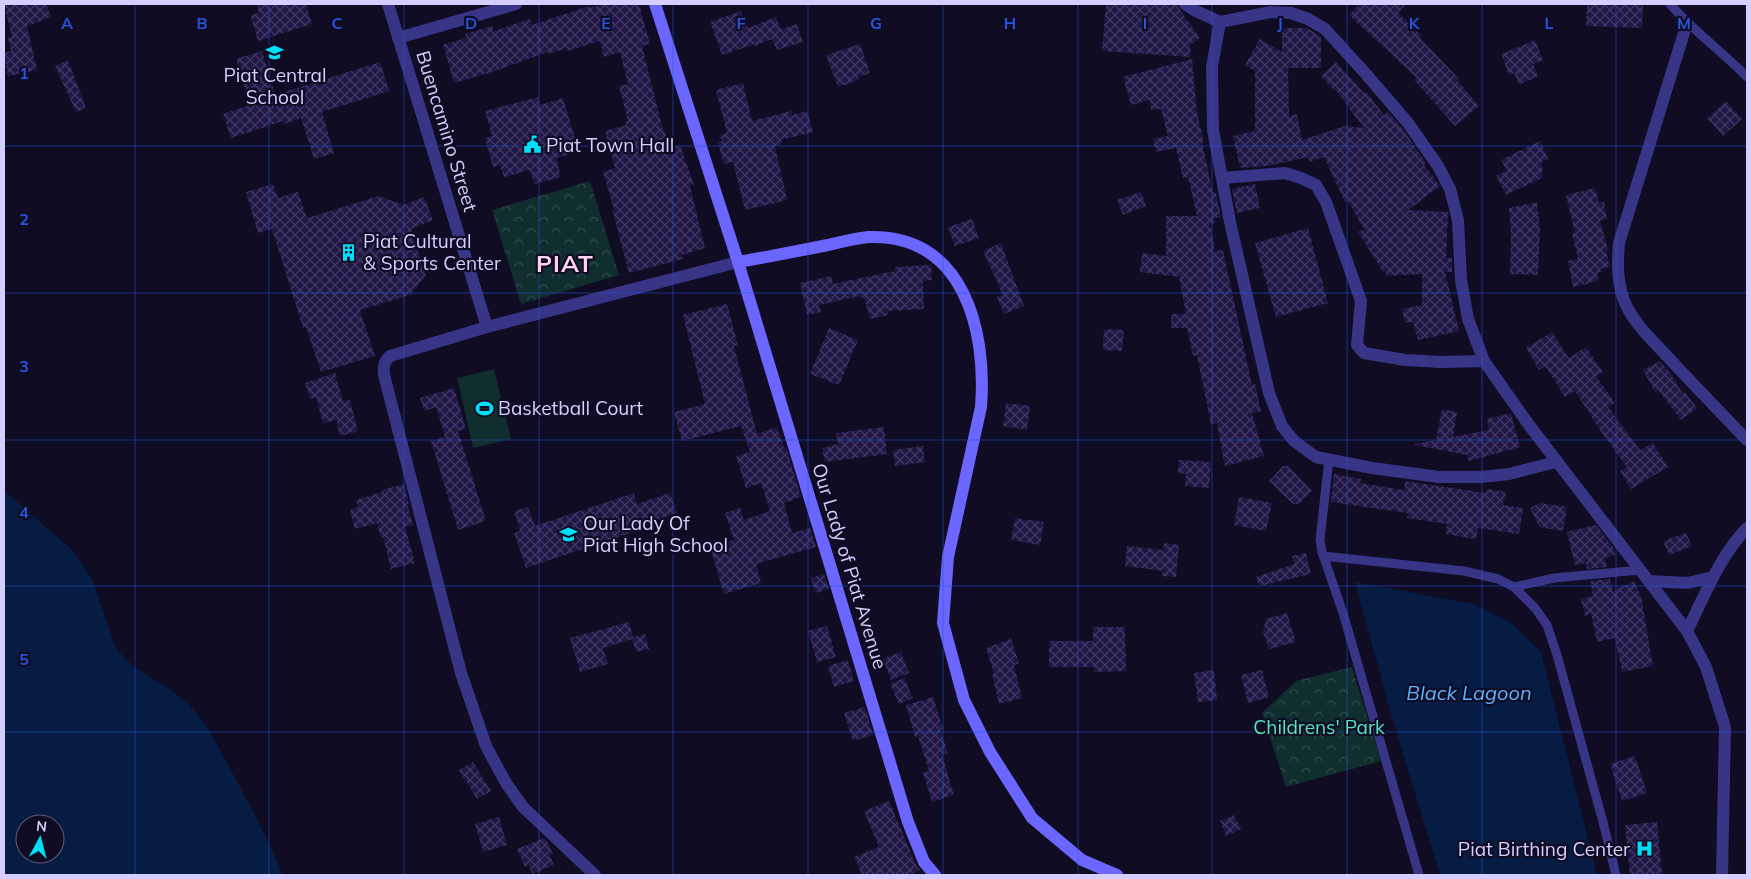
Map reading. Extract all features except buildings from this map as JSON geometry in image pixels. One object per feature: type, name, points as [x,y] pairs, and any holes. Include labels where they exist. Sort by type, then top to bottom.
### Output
[{"type":"street","name":"Buencamino Street","points":[[388,4],[487,327]]},
{"type":"street","points":[[398,38],[516,4]]},
{"type":"street","name":"Our Lady of Piat Avenue","points":[[655,4],[738,262],[908,822],[924,862],[935,875]]},
{"type":"street","points":[[1185,4],[1220,22],[1271,12],[1291,13],[1308,19],[1325,29],[1408,123],[1438,166],[1450,189],[1458,220],[1461,280],[1468,319],[1484,361],[1556,462],[1687,631],[1706,667],[1726,727],[1722,875]]},
{"type":"street","points":[[1220,22],[1212,67],[1213,130],[1250,313],[1273,401],[1282,426],[1294,441],[1316,457],[1372,468],[1430,475],[1481,478],[1509,474],[1556,462]]},
{"type":"street","points":[[1687,23],[1619,243],[1617,269],[1624,299],[1636,321],[1747,440]]},
{"type":"street","points":[[1222,178],[1285,173],[1316,185],[1326,202],[1361,300],[1357,345],[1364,353],[1405,360],[1442,362],[1484,361]]},
{"type":"street","points":[[595,875],[523,807],[506,783],[486,746],[461,673],[383,366],[390,356],[487,327],[738,262],[868,237],[893,238],[918,245],[935,256],[950,271],[967,299],[973,315],[983,385],[981,407],[948,558],[943,623],[964,700],[990,752],[1032,818],[1082,860],[1118,875]]},
{"type":"street","points":[[1687,631],[1713,577],[1733,543],[1747,528]]},
{"type":"street","points":[[1648,581],[1672,583],[1713,577]]},
{"type":"lane","points":[[1670,4],[1687,23],[1726,55],[1747,77]]},
{"type":"lane","points":[[426,245],[461,239]]},
{"type":"lane","points":[[1329,459],[1320,540],[1323,556],[1343,613],[1419,875]]},
{"type":"lane","points":[[1323,556],[1464,571],[1498,580],[1514,587],[1535,608],[1546,625],[1557,655],[1616,875]]},
{"type":"lane","points":[[1514,587],[1561,577],[1640,570]]},
{"type":"green space","points":[[590,181],[619,275],[521,304],[492,210]]},
{"type":"green space","name":"Basketball Court","points":[[494,369],[511,439],[473,448],[457,378]]},
{"type":"green space","name":"Childrens' Park","points":[[1352,667],[1381,761],[1286,787],[1262,713],[1296,681]]},
{"type":"water","points":[[4,490],[72,550],[92,579],[115,646],[122,655],[139,670],[186,702],[201,719],[266,837],[283,875],[4,875]]},
{"type":"water","name":"Black Lagoon","points":[[1355,582],[1473,604],[1510,622],[1541,652],[1597,875],[1440,875],[1391,714]]},
{"type":"place","name":"Piat Central School","points":[[275,52]]},
{"type":"place","name":"Piat Town Hall","points":[[532,145]]},
{"type":"place","name":"Piat Cultural & Sports Center","points":[[349,252]]},
{"type":"place","name":"Basketball Court","points":[[484,408]]},
{"type":"place","name":"Our Lady Of Piat High School","points":[[569,534]]},
{"type":"place","name":"Piat Birthing Center","points":[[1644,849]]},
{"type":"district","name":"PIAT","points":[[565,264]]}]
